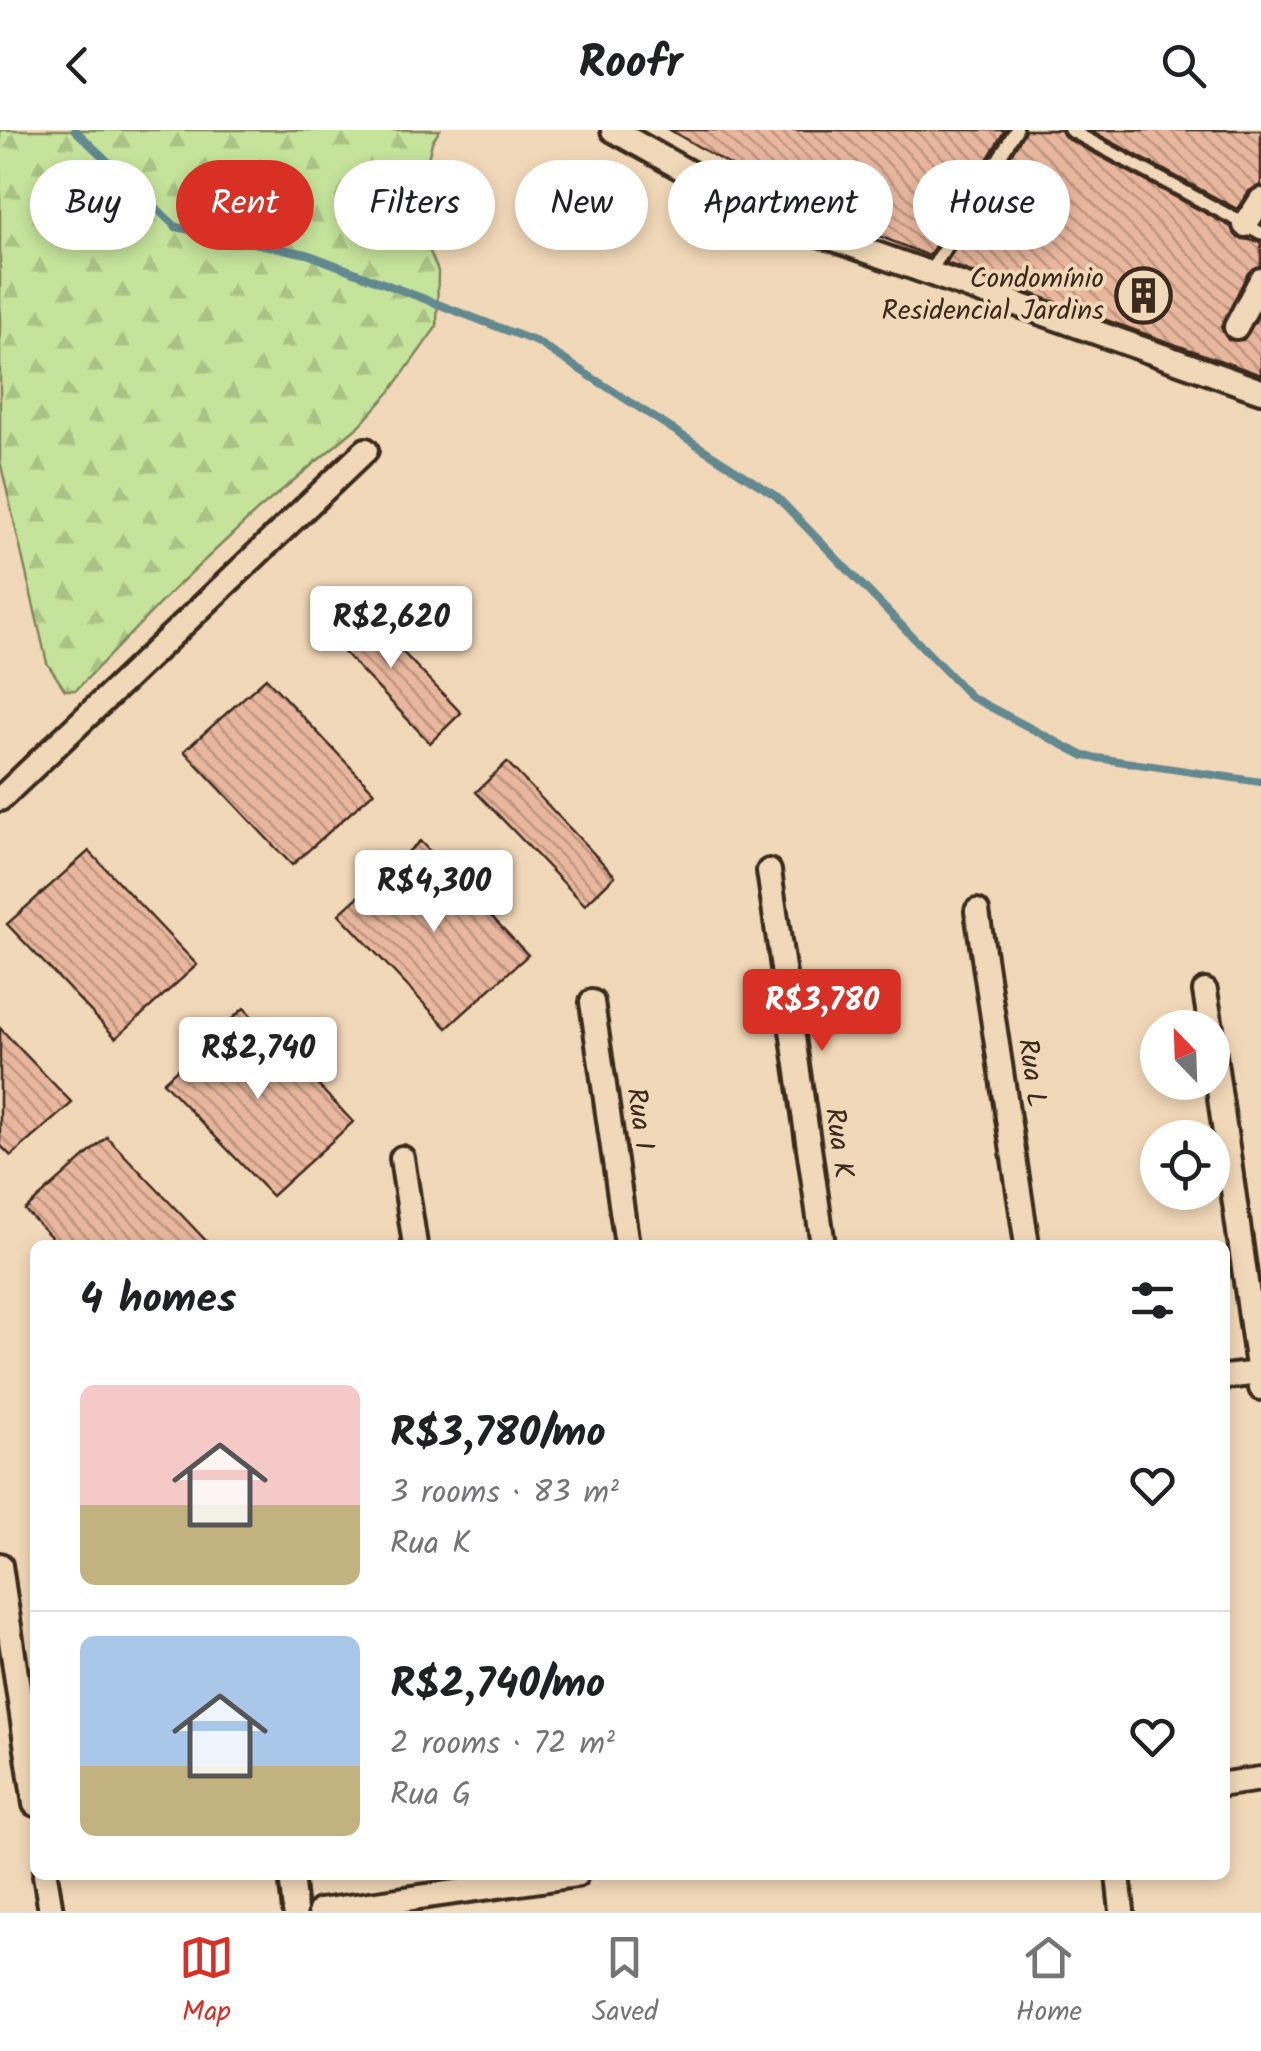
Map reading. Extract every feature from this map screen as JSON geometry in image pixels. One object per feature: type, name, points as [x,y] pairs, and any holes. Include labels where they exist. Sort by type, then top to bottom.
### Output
[{"type":"street","points":[[628,134],[713,186],[797,224],[1261,391]]},
{"type":"street","points":[[1253,229],[1261,200]]},
{"type":"street","points":[[1236,327],[1261,280]]},
{"type":"street","points":[[0,798],[366,450]]},
{"type":"street","name":"Rua K","points":[[768,871],[821,1240]]},
{"type":"street","name":"Rua L","points":[[977,911],[1025,1240]]},
{"type":"street","points":[[1206,991],[1208,1010]]},
{"type":"street","name":"Rua I","points":[[592,1002],[626,1240]]},
{"type":"street","points":[[1220,1100],[1260,1381],[1230,1378]]},
{"type":"street","points":[[402,1158],[414,1240]]},
{"type":"street","points":[[0,1565],[30,1770]]},
{"type":"street","points":[[1230,1783],[1261,1779]]},
{"type":"street","points":[[46,1880],[50,1911]]},
{"type":"street","points":[[292,1880],[295,1911]]},
{"type":"street","points":[[320,1911],[510,1880]]},
{"type":"street","points":[[1119,1880],[1122,1911]]},
{"type":"lane","points":[[930,274],[1016,130]]},
{"type":"lane","points":[[1070,130],[1253,229]]},
{"type":"green space","points":[[0,130],[440,130],[428,160],[334,160],[334,250],[429,250],[438,271],[437,326],[390,392],[360,425],[257,511],[76,690],[65,690],[47,663],[0,461]]},
{"type":"building","points":[[670,130],[1005,130],[987,160],[913,160],[913,250],[893,242],[893,160],[721,160]]},
{"type":"building","points":[[1025,130],[1061,130],[1066,138],[1231,227],[1238,238],[1261,242],[1261,265],[1248,273],[1221,327],[1228,340],[1243,340],[1261,312],[1261,375],[946,263],[954,250],[1070,250],[1070,160],[1007,160]]},
{"type":"building","points":[[1090,130],[1261,130],[1261,185],[1249,191],[1237,209]]},
{"type":"building","points":[[352,599],[461,713],[430,743],[321,628]]},
{"type":"building","points":[[266,678],[374,792],[292,865],[184,751]]},
{"type":"building","points":[[507,762],[615,876],[585,905],[476,792]]},
{"type":"building","points":[[420,841],[528,955],[447,1028],[339,914]]},
{"type":"building","points":[[89,851],[197,965],[116,1038],[7,924]]},
{"type":"building","points":[[244,1008],[353,1122],[272,1196],[163,1082]]},
{"type":"building","points":[[0,1028],[72,1103],[11,1156],[0,1145]]},
{"type":"building","points":[[107,1137],[205,1240],[54,1240],[25,1210]]},
{"type":"waterway","points":[[75,130],[176,227],[307,254],[537,342],[776,496],[971,697],[1084,756],[1261,782]]},
{"type":"place","name":"Condomínio Residencial Jardins","points":[[1143,295]]}]
